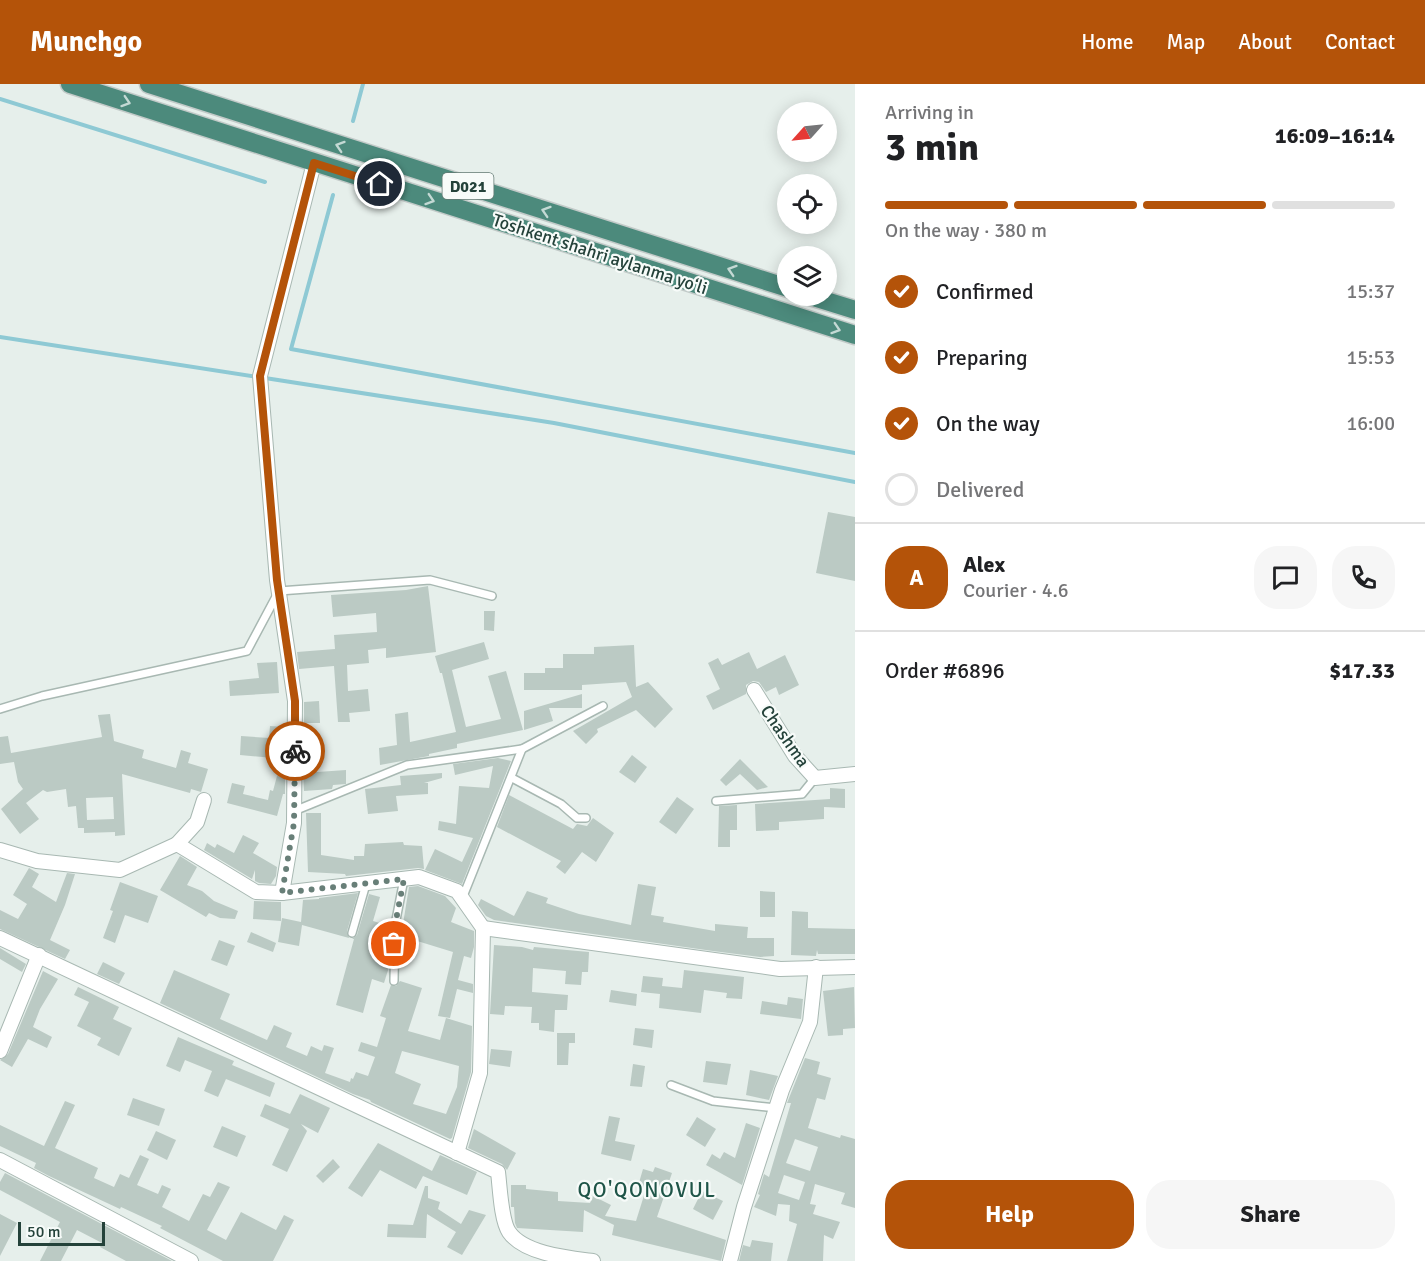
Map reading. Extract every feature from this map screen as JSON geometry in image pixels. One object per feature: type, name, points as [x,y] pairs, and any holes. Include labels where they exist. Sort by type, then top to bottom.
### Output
[{"type":"highway","name":"Toshkent shahri aylanma yoʻli","points":[[70,84],[855,335]]},
{"type":"highway","name":"Toshkent shahri aylanma yoʻli","points":[[149,84],[777,284]]},
{"type":"highway","points":[[837,304],[855,310]]},
{"type":"highway","points":[[793,306],[794,316]]},
{"type":"street","points":[[282,893],[294,823],[295,701],[279,591],[260,379],[314,163]]},
{"type":"street","name":"Chashma","points":[[754,690],[795,756],[815,778],[855,774]]},
{"type":"street","points":[[0,850],[37,861],[120,870],[177,844],[197,822],[204,800]]},
{"type":"street","points":[[177,844],[256,892],[282,893],[418,877],[457,891],[483,928],[480,1072],[457,1153]]},
{"type":"street","points":[[483,928],[780,969],[855,967]]},
{"type":"street","points":[[0,938],[498,1172],[509,1232],[522,1244],[554,1256],[593,1261]]},
{"type":"street","points":[[0,1051],[39,955]]},
{"type":"street","points":[[730,1261],[744,1208],[776,1108],[810,1022],[816,968]]},
{"type":"street","points":[[0,1160],[190,1261]]},
{"type":"lane","points":[[0,709],[42,696],[247,651],[279,591],[430,580],[492,596]]},
{"type":"lane","points":[[294,811],[407,765],[522,749],[603,706]]},
{"type":"lane","points":[[462,899],[522,749]]},
{"type":"lane","points":[[512,778],[561,804],[577,818],[586,818]]},
{"type":"lane","points":[[716,801],[802,794],[815,778]]},
{"type":"lane","points":[[394,981],[395,925],[404,879]]},
{"type":"lane","points":[[352,933],[366,884]]},
{"type":"lane","points":[[671,1085],[713,1101],[776,1108]]},
{"type":"building","points":[[828,512],[855,517],[855,581],[816,573]]},
{"type":"building","points":[[428,586],[436,652],[386,658],[386,648],[368,650],[369,663],[347,665],[348,691],[368,689],[370,711],[349,713],[350,722],[338,722],[334,666],[299,669],[297,652],[335,649],[334,635],[377,632],[376,613],[333,617],[331,595],[406,590]]},
{"type":"building","points":[[484,611],[495,611],[494,631],[484,630]]},
{"type":"building","points":[[484,642],[489,659],[452,670],[466,727],[501,719],[488,676],[506,671],[523,730],[457,744],[457,748],[429,754],[429,756],[380,765],[379,748],[397,745],[395,714],[408,712],[410,742],[456,732],[442,673],[440,673],[435,656]]},
{"type":"building","points":[[634,645],[636,687],[648,682],[673,709],[655,728],[636,710],[597,729],[598,732],[586,744],[573,731],[632,697],[626,682],[582,685],[582,690],[524,690],[524,673],[545,673],[545,668],[563,668],[563,654],[594,654],[594,647]]},
{"type":"building","points":[[749,652],[757,669],[785,655],[799,685],[779,695],[776,687],[766,692],[759,682],[753,681],[746,685],[746,694],[713,710],[706,696],[720,689],[708,663],[718,658],[722,665]]},
{"type":"building","points":[[277,662],[279,693],[230,696],[229,681],[259,678],[257,663]]},
{"type":"building","points":[[582,694],[582,708],[549,708],[553,721],[524,730],[524,711]]},
{"type":"building","points":[[319,701],[320,723],[304,723],[304,702]]},
{"type":"building","points":[[110,714],[114,741],[144,750],[142,758],[176,768],[181,750],[191,753],[188,763],[208,769],[201,792],[191,789],[190,793],[122,774],[125,835],[115,836],[115,832],[84,833],[84,828],[78,828],[76,806],[68,807],[66,789],[47,792],[43,790],[26,803],[39,819],[20,834],[1,809],[23,789],[18,782],[14,762],[0,764],[0,737],[8,736],[11,753],[102,737],[98,715]],"holes":[[[113,797],[114,819],[87,820],[86,798]]]},
{"type":"building","points":[[270,726],[286,727],[286,759],[240,755],[241,736],[269,738]]},
{"type":"building","points":[[632,755],[647,767],[635,783],[619,772]]},
{"type":"building","points":[[498,758],[511,761],[462,884],[425,870],[435,849],[462,862],[473,838],[438,830],[439,821],[456,824],[459,786],[489,788],[493,766],[455,775],[453,764]]},
{"type":"building","points":[[740,759],[768,787],[757,790],[740,774],[726,786],[720,780]]},
{"type":"building","points":[[346,770],[346,784],[333,785],[332,789],[304,791],[303,773]]},
{"type":"building","points":[[442,773],[442,778],[424,783],[428,783],[428,794],[396,796],[398,811],[368,814],[365,789],[401,785],[400,776]]},
{"type":"building","points":[[277,776],[285,778],[285,794],[283,794],[277,816],[227,803],[232,783],[245,786],[243,794],[268,800]]},
{"type":"building","points":[[830,788],[845,789],[845,808],[824,807],[824,819],[779,822],[779,830],[756,831],[755,804],[830,799]]},
{"type":"building","points":[[509,795],[573,829],[577,824],[587,826],[593,818],[614,833],[596,862],[582,852],[565,874],[556,867],[561,861],[497,827]]},
{"type":"building","points":[[677,797],[694,809],[676,834],[659,822]]},
{"type":"building","points":[[737,805],[737,830],[730,830],[730,847],[718,847],[719,806]]},
{"type":"building","points":[[306,813],[321,813],[321,855],[354,860],[354,856],[364,856],[365,844],[403,842],[404,845],[422,846],[424,869],[346,876],[345,874],[308,872]]},
{"type":"building","points":[[243,835],[259,843],[253,853],[277,867],[276,876],[271,884],[255,881],[255,870],[252,879],[204,850],[207,843],[215,848],[217,844],[234,853]]},
{"type":"building","points":[[180,856],[197,867],[187,885],[202,891],[214,901],[238,911],[235,919],[220,918],[209,913],[206,917],[160,890]]},
{"type":"building","points":[[29,868],[39,874],[32,887],[56,902],[67,873],[75,874],[50,940],[70,950],[65,959],[0,929],[0,910],[18,919],[27,904],[13,895]]},
{"type":"building","points":[[120,882],[158,896],[148,923],[125,915],[115,943],[103,938]]},
{"type":"building","points":[[638,884],[656,887],[651,915],[664,917],[663,922],[715,931],[715,924],[748,927],[747,938],[774,938],[774,956],[760,957],[713,951],[494,920],[486,916],[478,905],[481,899],[514,916],[527,891],[548,898],[546,903],[579,914],[631,925]]},
{"type":"building","points":[[418,886],[445,896],[456,908],[451,922],[474,931],[471,958],[464,956],[458,980],[473,984],[473,993],[457,989],[450,1018],[438,1016],[453,952],[401,936],[409,887]]},
{"type":"building","points":[[760,891],[775,892],[775,917],[760,917]]},
{"type":"building","points":[[358,893],[347,931],[349,938],[302,925],[299,946],[278,942],[282,918],[301,922],[303,900]]},
{"type":"building","points":[[369,894],[380,897],[373,921],[389,926],[389,967],[384,983],[372,979],[363,1013],[336,1005],[354,939],[352,939],[357,935]]},
{"type":"building","points":[[254,901],[281,902],[281,921],[253,919]]},
{"type":"building","points":[[792,911],[808,912],[808,928],[855,929],[855,954],[818,954],[817,950],[816,956],[791,955]]},
{"type":"building","points":[[251,932],[276,943],[273,952],[247,942]]},
{"type":"building","points":[[219,940],[235,946],[227,966],[211,960]]},
{"type":"building","points":[[494,945],[533,950],[534,947],[589,952],[588,972],[582,972],[581,985],[565,984],[566,971],[533,968],[532,992],[568,995],[567,1010],[555,1010],[554,1032],[539,1030],[539,1023],[531,1023],[532,1007],[505,1006],[504,1015],[490,1014]]},
{"type":"building","points":[[0,948],[26,964],[22,972],[0,959]]},
{"type":"building","points":[[103,962],[125,973],[119,984],[97,974]]},
{"type":"building","points":[[174,970],[230,994],[220,1019],[267,1040],[274,1025],[292,1033],[286,1047],[307,1056],[311,1046],[322,1051],[324,1045],[334,1048],[325,1073],[350,1082],[356,1072],[368,1076],[375,1057],[358,1051],[361,1042],[377,1047],[386,1018],[380,1016],[391,985],[396,986],[400,981],[422,988],[408,1031],[440,1040],[446,1018],[472,1026],[471,1072],[452,1138],[450,1139],[160,1003]],"holes":[[[402,1051],[459,1066],[457,1087],[446,1114],[413,1104],[421,1084],[395,1073]]]},
{"type":"building","points":[[684,970],[744,977],[742,999],[726,998],[727,993],[704,990],[701,1013],[659,1008],[660,994],[641,992],[643,976],[663,978],[662,986],[682,988]]},
{"type":"building","points":[[43,971],[58,979],[40,1009],[33,1027],[52,1037],[47,1048],[28,1039],[12,1067],[0,1060],[8,1054]]},
{"type":"building","points":[[78,987],[119,1007],[113,1019],[132,1028],[119,1056],[97,1045],[101,1038],[77,1026],[89,1002],[74,995]]},
{"type":"building","points":[[854,987],[855,1028],[843,1029],[843,1035],[828,1036],[823,991]]},
{"type":"building","points":[[611,990],[637,994],[636,1006],[609,1002]]},
{"type":"building","points":[[788,997],[803,999],[801,1019],[760,1014],[762,1001],[787,1005]]},
{"type":"building","points":[[635,1028],[654,1030],[652,1048],[633,1045]]},
{"type":"building","points":[[557,1033],[575,1033],[575,1043],[569,1043],[568,1065],[557,1065]]},
{"type":"building","points":[[178,1037],[234,1061],[232,1065],[275,1083],[270,1097],[226,1079],[218,1097],[204,1091],[212,1071],[185,1060],[180,1072],[166,1066]]},
{"type":"building","points":[[491,1049],[512,1051],[510,1067],[489,1064]]},
{"type":"building","points":[[805,1058],[820,1062],[817,1074],[831,1078],[825,1100],[817,1098],[808,1128],[840,1138],[841,1135],[855,1139],[855,1208],[841,1204],[845,1193],[815,1184],[810,1204],[816,1205],[813,1214],[840,1222],[833,1239],[824,1235],[823,1261],[787,1261],[797,1224],[789,1221],[790,1205],[778,1204],[776,1216],[754,1207],[760,1195],[758,1194],[764,1174],[769,1177],[791,1103],[787,1103]],"holes":[[[795,1139],[818,1147],[810,1171],[786,1163]],[[784,1175],[805,1182],[799,1200],[778,1193]]]},
{"type":"building","points":[[706,1061],[731,1064],[727,1085],[703,1082]]},
{"type":"building","points":[[633,1064],[645,1066],[642,1087],[630,1086]]},
{"type":"building","points":[[750,1070],[778,1076],[769,1100],[746,1095]]},
{"type":"building","points":[[300,1094],[330,1108],[318,1133],[301,1124],[307,1131],[287,1172],[272,1165],[289,1129],[260,1116],[265,1104],[290,1114]]},
{"type":"building","points":[[133,1098],[165,1109],[159,1126],[127,1115]]},
{"type":"building","points":[[65,1101],[75,1105],[55,1148],[98,1168],[94,1178],[114,1187],[120,1174],[129,1178],[140,1155],[149,1159],[137,1185],[158,1194],[162,1185],[171,1189],[162,1207],[189,1221],[203,1194],[210,1197],[218,1182],[230,1187],[207,1230],[226,1240],[241,1212],[276,1230],[284,1215],[294,1220],[273,1261],[223,1261],[160,1228],[162,1226],[49,1176],[34,1168],[36,1163],[0,1146],[0,1125],[44,1146]]},
{"type":"building","points":[[609,1116],[620,1118],[615,1141],[635,1145],[631,1161],[601,1154]]},
{"type":"building","points":[[697,1117],[716,1129],[705,1147],[686,1135]]},
{"type":"building","points":[[746,1123],[760,1128],[742,1185],[706,1165],[712,1154],[720,1159],[724,1152],[735,1158]]},
{"type":"building","points":[[222,1126],[246,1136],[237,1157],[213,1147]]},
{"type":"building","points":[[474,1129],[516,1153],[507,1170],[502,1164],[468,1148]]},
{"type":"building","points":[[156,1131],[176,1140],[167,1160],[147,1150]]},
{"type":"building","points":[[378,1143],[432,1171],[440,1155],[477,1172],[467,1195],[423,1176],[416,1189],[380,1170],[362,1197],[348,1188]]},
{"type":"building","points":[[333,1159],[340,1167],[323,1183],[316,1176]]},
{"type":"building","points":[[655,1167],[672,1173],[657,1217],[726,1240],[721,1261],[612,1235],[614,1225],[584,1210],[583,1232],[517,1228],[514,1207],[511,1207],[511,1185],[526,1185],[526,1189],[558,1192],[558,1201],[590,1203],[593,1196],[611,1205],[605,1216],[636,1221],[646,1189],[638,1186],[643,1169],[653,1172]]},
{"type":"building","points":[[5,1173],[172,1261],[126,1261],[100,1247],[102,1243],[77,1230],[61,1261],[40,1261],[60,1222],[0,1190],[0,1182]]},
{"type":"building","points":[[425,1186],[428,1186],[428,1198],[440,1202],[438,1209],[461,1224],[469,1210],[486,1215],[462,1255],[447,1247],[456,1232],[427,1214],[426,1238],[387,1237],[388,1224],[413,1225]]},
{"type":"building","points":[[702,1191],[723,1201],[713,1220],[693,1209]]},
{"type":"building","points":[[0,1214],[17,1223],[0,1256]]},
{"type":"building","points":[[752,1240],[773,1243],[771,1261],[739,1261],[743,1245],[750,1247]]},
{"type":"waterway","points":[[353,121],[363,84]]},
{"type":"waterway","points":[[0,99],[265,182]]},
{"type":"waterway","points":[[333,195],[291,349],[855,453]]},
{"type":"waterway","points":[[0,337],[257,377]]},
{"type":"waterway","points":[[265,378],[554,423],[855,482]]},
{"type":"way so far","points":[[295,751],[294,823],[282,893],[404,879],[395,925],[394,944]]},
{"type":"district","name":"QO'QONOVUL","points":[[647,1190]]},
{"type":"route","points":[[295,751],[295,701],[277,580],[260,376],[314,163],[380,184]]}]
